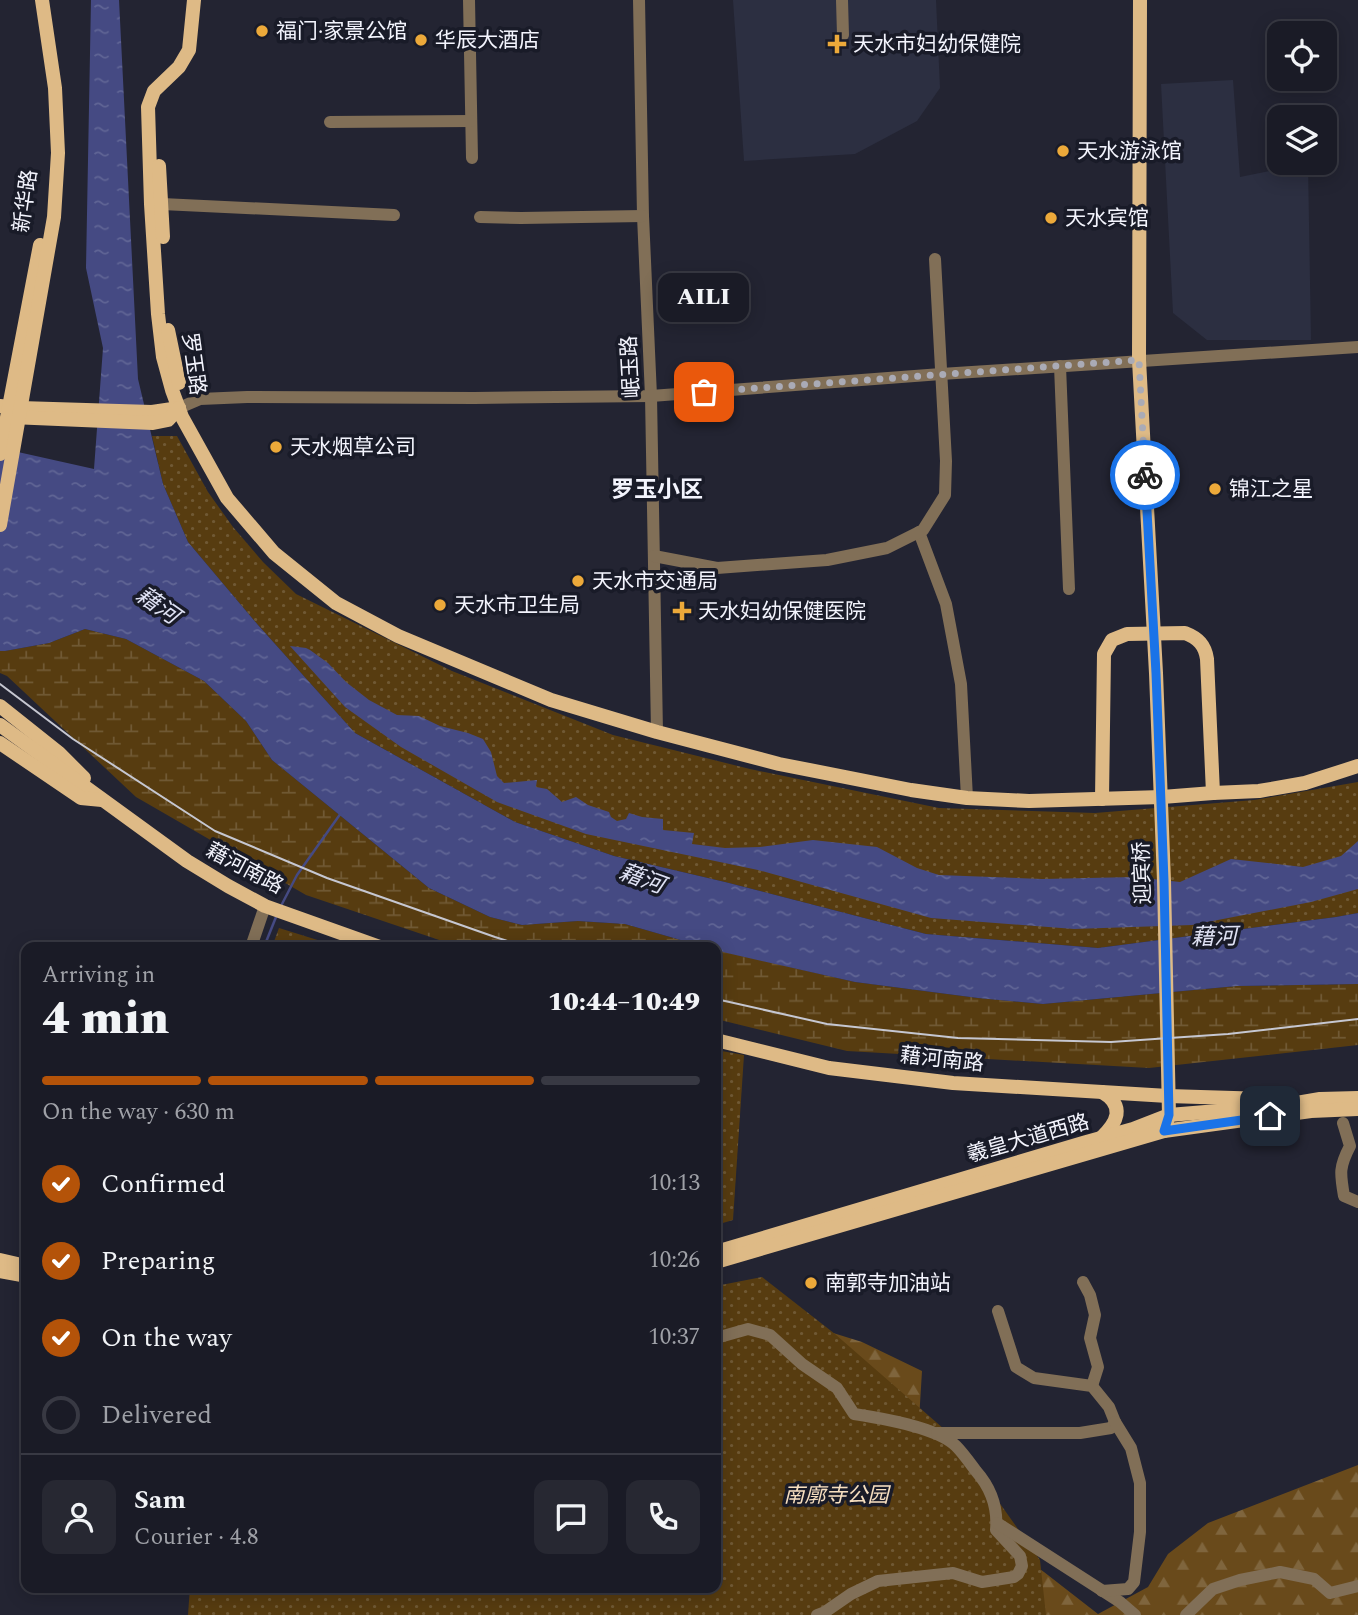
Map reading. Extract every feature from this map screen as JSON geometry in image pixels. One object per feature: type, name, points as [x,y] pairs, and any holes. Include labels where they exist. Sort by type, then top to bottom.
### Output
[{"type":"main road","name":"新华路","points":[[9,412],[45,217],[53,151],[49,91],[33,0]]},
{"type":"main road","name":"新华路","points":[[9,412],[54,217],[58,153],[55,88],[42,0]]},
{"type":"main road","name":"罗玉路","points":[[179,408],[163,357],[158,314],[148,107],[154,91],[179,67],[189,50],[194,0]]},
{"type":"main road","name":"罗玉路","points":[[179,408],[180,387],[165,314],[158,107],[164,92],[188,65],[197,48],[200,0]]},
{"type":"main road","name":"迎宾桥","points":[[1140,0],[1139,360],[1156,673],[1169,1115]]},
{"type":"main road","points":[[0,525],[9,412],[153,417],[179,408],[227,499],[274,553],[336,603],[398,636],[551,700],[657,732],[779,764],[911,790],[967,797],[1029,801],[1259,791],[1305,783],[1358,766]]},
{"type":"main road","points":[[1102,799],[1104,654],[1107,646],[1119,636],[1127,634],[1185,633],[1194,636],[1206,650],[1213,793]]},
{"type":"main road","name":"藉河南路","points":[[0,706],[59,753],[103,800]]},
{"type":"main road","name":"藉河南路","points":[[0,725],[187,861],[228,886],[265,906],[366,942]]},
{"type":"main road","name":"藉河南路","points":[[0,743],[80,798],[103,800]]},
{"type":"main road","name":"藉河南路","points":[[721,1041],[829,1068],[953,1083],[1168,1096],[1320,1100]]},
{"type":"main road","points":[[1099,1139],[1115,1122],[1117,1115],[1114,1101],[1102,1092]]},
{"type":"main road","name":"羲皇大道西路","points":[[721,1251],[1099,1139],[1169,1115],[1358,1098]]},
{"type":"main road","name":"羲皇大道西路","points":[[721,1261],[1164,1131],[1311,1111],[1358,1109]]},
{"type":"main road","points":[[1164,1131],[1169,1115]]},
{"type":"main road","points":[[0,1260],[21,1265]]},
{"type":"main road","points":[[0,1271],[21,1275]]},
{"type":"street","points":[[469,0],[472,158]]},
{"type":"street","name":"岷玉路","points":[[639,0],[643,216],[651,396],[657,732]]},
{"type":"street","points":[[842,0],[843,36]]},
{"type":"street","points":[[330,122],[471,121]]},
{"type":"street","points":[[162,204],[394,215]]},
{"type":"street","points":[[480,216],[643,216]]},
{"type":"street","points":[[654,556],[717,568],[827,561],[887,548],[923,530],[945,495],[946,461],[935,259]]},
{"type":"street","points":[[179,408],[200,399],[247,397],[651,396],[941,373],[1358,347]]},
{"type":"street","points":[[1060,366],[1069,589]]},
{"type":"street","points":[[919,532],[946,604],[961,684],[967,797]]},
{"type":"street","points":[[253,942],[265,906]]},
{"type":"street","points":[[1343,1122],[1350,1146],[1342,1162],[1340,1176],[1344,1196],[1358,1202]]},
{"type":"street","points":[[1083,1282],[1090,1295],[1095,1315],[1090,1338],[1098,1367],[1092,1386]]},
{"type":"street","points":[[998,1311],[1016,1367],[1034,1378],[1092,1386],[1109,1407],[1130,1448],[1140,1483],[1140,1532],[1134,1582],[1128,1589],[1102,1591]]},
{"type":"street","points":[[721,1337],[748,1329],[770,1335],[802,1364],[837,1388],[854,1414],[893,1420],[933,1433],[954,1444],[984,1479],[996,1507],[996,1530],[1022,1561],[1021,1570],[1014,1577],[982,1582],[953,1573],[878,1581],[817,1615]]},
{"type":"street","points":[[933,1433],[1080,1433],[1111,1428],[1115,1422]]},
{"type":"street","points":[[997,1523],[1120,1602],[1135,1615]]},
{"type":"street","points":[[1186,1615],[1213,1589],[1280,1572],[1314,1579],[1330,1593],[1358,1586]]},
{"type":"shaded area","name":"天水市妇幼保健院","points":[[733,0],[936,0],[940,88],[917,121],[855,154],[744,161]]},
{"type":"shaded area","points":[[1233,80],[1240,177],[1267,171],[1267,175],[1308,175],[1311,340],[1207,340],[1173,313],[1161,84]]},
{"type":"green space","points":[[152,436],[177,436],[208,492],[233,527],[263,562],[296,594],[452,671],[613,735],[750,769],[939,808],[1095,813],[1254,800],[1358,782],[1358,913],[1098,948],[926,934],[614,856],[515,822],[355,733],[188,542],[163,484]]},
{"type":"green space","points":[[85,629],[126,639],[204,681],[246,721],[272,760],[429,888],[490,917],[522,925],[578,921],[625,924],[688,942],[445,942],[306,895],[136,797],[7,676],[0,673],[0,651],[49,643]]},
{"type":"green space","points":[[279,928],[324,942],[274,942]]},
{"type":"green space","points":[[721,951],[855,982],[1043,1004],[1237,986],[1358,984],[1358,1045],[1149,1068],[847,1051],[721,1020]]},
{"type":"green space","points":[[721,1051],[744,1055],[733,1220],[721,1224]]},
{"type":"green space","name":"南廓寺公园","points":[[762,1277],[835,1334],[952,1436],[1040,1560],[1046,1615],[188,1615],[190,1593],[721,1593],[721,1285]]},
{"type":"green space","name":"南廓寺公园","points":[[756,1309],[862,1342],[922,1371],[919,1420],[992,1535],[1098,1614],[1148,1587],[1168,1554],[1208,1523],[1358,1465],[1358,1615],[662,1615],[704,1593],[721,1593],[721,1552]]},
{"type":"water","name":"藉河","points":[[91,0],[119,0],[138,379],[163,484],[188,542],[355,733],[515,822],[614,856],[926,934],[1098,948],[1358,913],[1358,984],[1237,986],[1043,1004],[855,982],[721,951],[721,942],[688,942],[625,924],[578,921],[522,925],[490,917],[429,888],[272,760],[246,721],[204,681],[126,639],[85,629],[49,643],[0,651],[0,448],[94,469],[103,348],[86,268]]},
{"type":"water","points":[[290,646],[310,650],[369,700],[397,715],[419,716],[440,726],[483,739],[491,752],[497,776],[504,783],[537,780],[536,787],[547,789],[562,802],[576,797],[588,805],[609,812],[617,821],[626,819],[629,813],[663,819],[663,830],[694,833],[692,844],[725,848],[760,847],[813,840],[877,847],[917,868],[939,875],[1042,879],[1134,877],[1180,882],[1231,859],[1303,867],[1341,856],[1358,841],[1358,889],[1311,902],[1192,925],[1074,929],[931,918],[758,870],[586,834],[497,802],[401,747],[345,707]]},
{"type":"waterway","points":[[282,904],[297,875],[341,813]]},
{"type":"waterway","points":[[266,942],[276,917]]},
{"type":"tram line","points":[[0,684],[73,739],[215,831],[327,878],[511,942]]},
{"type":"tram line","points":[[721,1000],[827,1024],[958,1038],[1111,1042],[1228,1034],[1358,1019]]},
{"type":"way so far","points":[[704,392],[1139,360],[1145,475]]},
{"type":"place","name":"福门·家景公馆","points":[[262,31]]},
{"type":"place","name":"华辰大酒店","points":[[421,40]]},
{"type":"place","name":"天水市妇幼保健院","points":[[837,44]]},
{"type":"place","name":"天水游泳馆","points":[[1063,151]]},
{"type":"place","name":"天水宾馆","points":[[1051,218]]},
{"type":"place","name":"AILI","points":[[704,392]]},
{"type":"place","name":"天水烟草公司","points":[[276,447]]},
{"type":"place","name":"锦江之星","points":[[1215,489]]},
{"type":"place","name":"天水市交通局","points":[[578,581]]},
{"type":"place","name":"天水市卫生局","points":[[440,605]]},
{"type":"place","name":"天水妇幼保健医院","points":[[682,611]]},
{"type":"place","name":"南郭寺加油站","points":[[811,1283]]},
{"type":"district","name":"罗玉小区","points":[[657,489]]},
{"type":"route","points":[[1145,475],[1164,881],[1169,1071],[1169,1115],[1164,1131],[1270,1116]]}]
